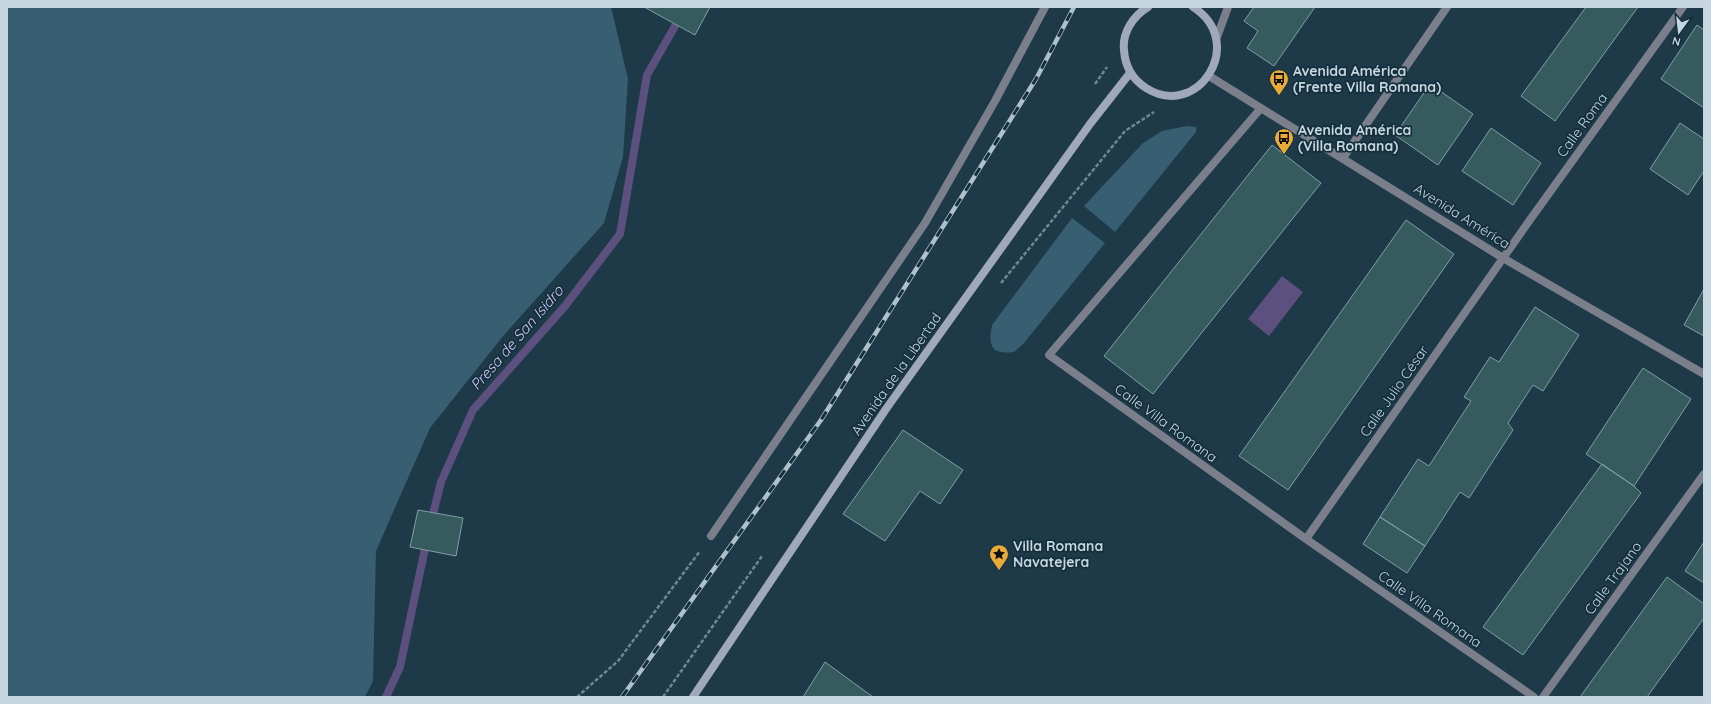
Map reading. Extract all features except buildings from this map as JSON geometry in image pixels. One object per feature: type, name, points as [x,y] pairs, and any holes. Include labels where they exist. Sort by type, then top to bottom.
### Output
[{"type":"main road","points":[[1148,7],[1134,18],[1126,31],[1123,46],[1125,60],[1130,73],[1139,83],[1151,91],[1164,95],[1178,95],[1192,91],[1209,76],[1216,61],[1218,49],[1217,37],[1211,24],[1203,13],[1193,7]]},
{"type":"main road","name":"Avenida de la Libertad","points":[[693,697],[886,409],[1090,124],[1130,73]]},
{"type":"street","points":[[711,536],[925,223],[995,101],[1045,7]]},
{"type":"street","points":[[1217,37],[1228,7]]},
{"type":"street","points":[[1343,158],[1447,7]]},
{"type":"street","name":"Calle Roma","points":[[1503,258],[1683,7]]},
{"type":"street","name":"Avenida América","points":[[1209,76],[1503,258],[1704,374]]},
{"type":"street","name":"Calle Villa Romana","points":[[1261,108],[1049,355],[1306,539],[1534,697]]},
{"type":"street","name":"Calle Julio César","points":[[1306,539],[1503,258]]},
{"type":"street","name":"Calle Trajano","points":[[1543,697],[1704,474]]},
{"type":"path","points":[[1001,284],[1125,132],[1178,95]]},
{"type":"path","points":[[576,697],[618,661],[711,536]]},
{"type":"shaded area","points":[[7,7],[611,7],[628,79],[623,157],[604,223],[504,335],[430,428],[376,551],[373,681],[365,697],[7,697]]},
{"type":"shaded area","points":[[1187,126],[1196,127],[1196,132],[1115,232],[1084,206],[1143,143],[1162,131]]},
{"type":"shaded area","points":[[1072,218],[1105,243],[1024,343],[1014,352],[1006,353],[996,350],[991,344],[992,325]]},
{"type":"shaded area","points":[[1282,276],[1303,292],[1269,336],[1248,319]]},
{"type":"waterway","name":"Presa de San Isidro","points":[[431,522],[441,482],[473,410],[565,306],[620,234],[647,75],[686,7]]},
{"type":"waterway","name":"Presa de San Isidro","points":[[386,697],[400,667],[427,539]]},
{"type":"railway","points":[[622,697],[821,420],[1036,79],[1074,7]]},
{"type":"place","name":"Avenida América (Frente Villa Romana)","points":[[1279,96]]},
{"type":"place","name":"Avenida América (Villa Romana)","points":[[1284,155]]},
{"type":"place","name":"Villa Romana Navatejera","points":[[999,571]]}]
